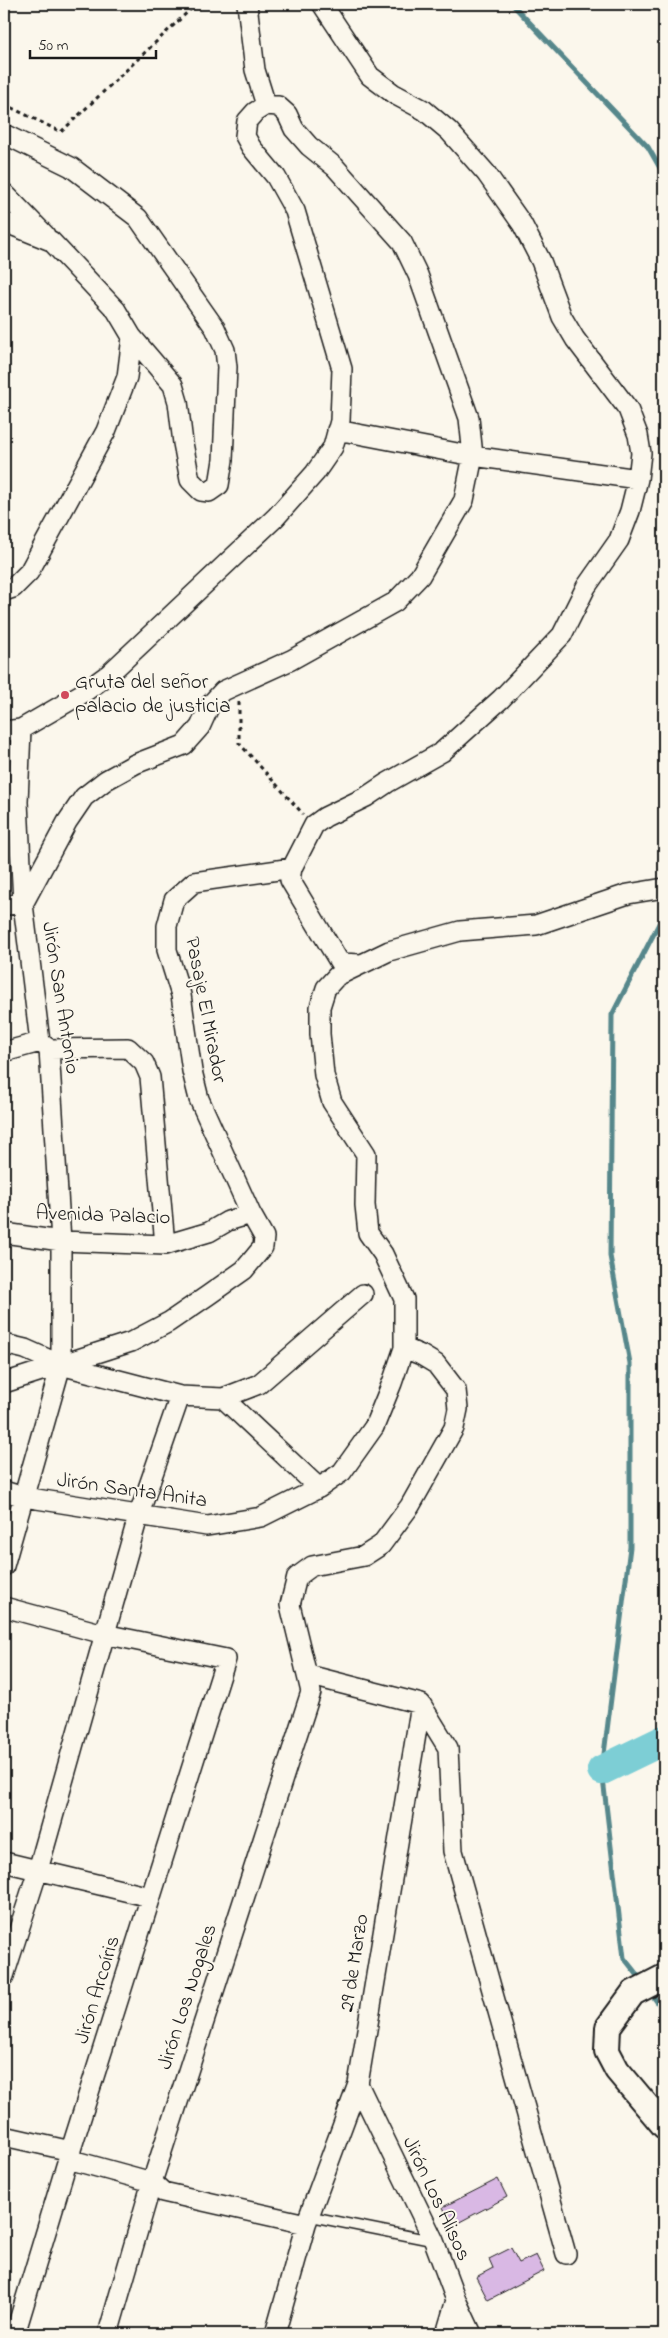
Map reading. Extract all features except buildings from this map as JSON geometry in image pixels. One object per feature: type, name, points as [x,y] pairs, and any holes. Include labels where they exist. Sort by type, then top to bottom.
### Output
[{"type":"street","points":[[247,4],[255,70],[266,105]]},
{"type":"street","points":[[322,4],[370,76],[394,94],[424,110],[449,131],[486,172],[522,224],[542,261],[562,317],[575,339],[628,409],[638,435],[641,453],[638,480],[630,511],[619,540],[586,587],[562,635],[500,699],[442,752],[314,825],[292,868],[290,880],[340,963],[361,964]]},
{"type":"street","points":[[4,905],[23,904],[67,822],[84,797],[106,780],[135,764],[184,745],[200,727],[210,705],[223,691],[291,660],[395,602],[420,576],[464,500],[473,456],[469,418],[433,312],[402,242],[335,167],[309,146],[294,129],[287,114],[278,106],[266,105],[247,122],[245,136],[256,154],[276,177],[296,211],[342,369],[342,394],[333,446],[315,473],[276,517],[129,657],[83,693],[13,730]]},
{"type":"street","points":[[4,134],[70,167],[138,218],[215,328],[225,350],[226,376],[223,460],[219,485],[209,492],[201,491],[190,480],[182,443],[178,402],[173,385],[132,337],[116,310],[4,194]]},
{"type":"street","points":[[4,222],[51,241]]},
{"type":"street","points":[[4,591],[13,588],[29,572],[106,431],[127,377],[132,337]]},
{"type":"street","points":[[337,430],[473,456],[638,480]]},
{"type":"street","name":"Jirón San Antonio","points":[[4,1566],[61,1364],[61,1241],[45,1045],[23,904],[13,730]]},
{"type":"street","name":"Pasaje El Mirador","points":[[251,1214],[199,1099],[192,1071],[180,995],[166,950],[167,926],[174,900],[194,882],[292,868]]},
{"type":"street","points":[[404,1348],[404,1299],[383,1254],[368,1233],[365,1205],[366,1154],[332,1102],[324,1075],[320,1034],[320,1007],[326,988],[337,976],[389,951],[460,931],[536,925],[628,894],[664,888]]},
{"type":"street","points":[[4,1052],[45,1045],[128,1048],[144,1063],[150,1078],[166,1245]]},
{"type":"street","points":[[4,1383],[131,1342],[169,1322],[244,1270],[263,1248],[264,1237],[251,1214]]},
{"type":"street","name":"Avenida Palacio","points":[[4,1233],[61,1241],[166,1245],[209,1232],[228,1221],[251,1214]]},
{"type":"street","points":[[4,1344],[25,1349],[61,1364],[180,1396],[223,1398],[259,1384],[364,1294]]},
{"type":"street","name":"Jirón Santa Anita","points":[[4,1492],[138,1517],[206,1526],[262,1517],[319,1488],[342,1472],[374,1427],[404,1348]]},
{"type":"street","name":"Jirón Los Nogales","points":[[108,2334],[152,2182],[311,1692],[308,1675],[297,1640],[290,1604],[297,1577],[312,1566],[364,1556],[381,1544],[410,1506],[454,1428],[458,1409],[456,1390],[436,1364],[404,1348]]},
{"type":"street","points":[[4,1976],[38,1870],[138,1517],[180,1396]]},
{"type":"street","points":[[223,1398],[319,1488]]},
{"type":"street","points":[[4,1607],[104,1634]]},
{"type":"street","name":"Jirón Arcoíris","points":[[15,2334],[69,2155],[226,1659],[104,1634]]},
{"type":"street","points":[[308,1675],[421,1704],[448,1748],[453,1851],[566,2254]]},
{"type":"street","name":"29 de Marzo","points":[[275,2334],[308,2220],[358,2084],[421,1704]]},
{"type":"street","points":[[4,1862],[150,1897]]},
{"type":"street","points":[[664,1977],[633,1993],[608,2026],[607,2051],[617,2070],[664,2126]]},
{"type":"street","name":"Jirón Los Alisos","points":[[358,2084],[434,2241],[456,2300],[472,2334]]},
{"type":"street","points":[[4,2136],[152,2182],[163,2192],[308,2220]]},
{"type":"street","points":[[446,2334],[456,2300]]},
{"type":"lane","points":[[308,2220],[434,2241]]},
{"type":"path","points":[[4,104],[61,132],[196,4]]},
{"type":"path","points":[[239,683],[239,743],[314,825]]},
{"type":"waterway","points":[[512,4],[648,147],[664,175]]},
{"type":"waterway","points":[[643,1982],[624,1958],[602,1770],[630,1547],[630,1363],[610,1256],[612,1015],[664,914]]},
{"type":"waterway","points":[[602,1770],[664,1740]]},
{"type":"waterway","points":[[649,1991],[664,2011]]},
{"type":"place","name":"Gruta del señor palacio de justicia","points":[[65,695]]}]
